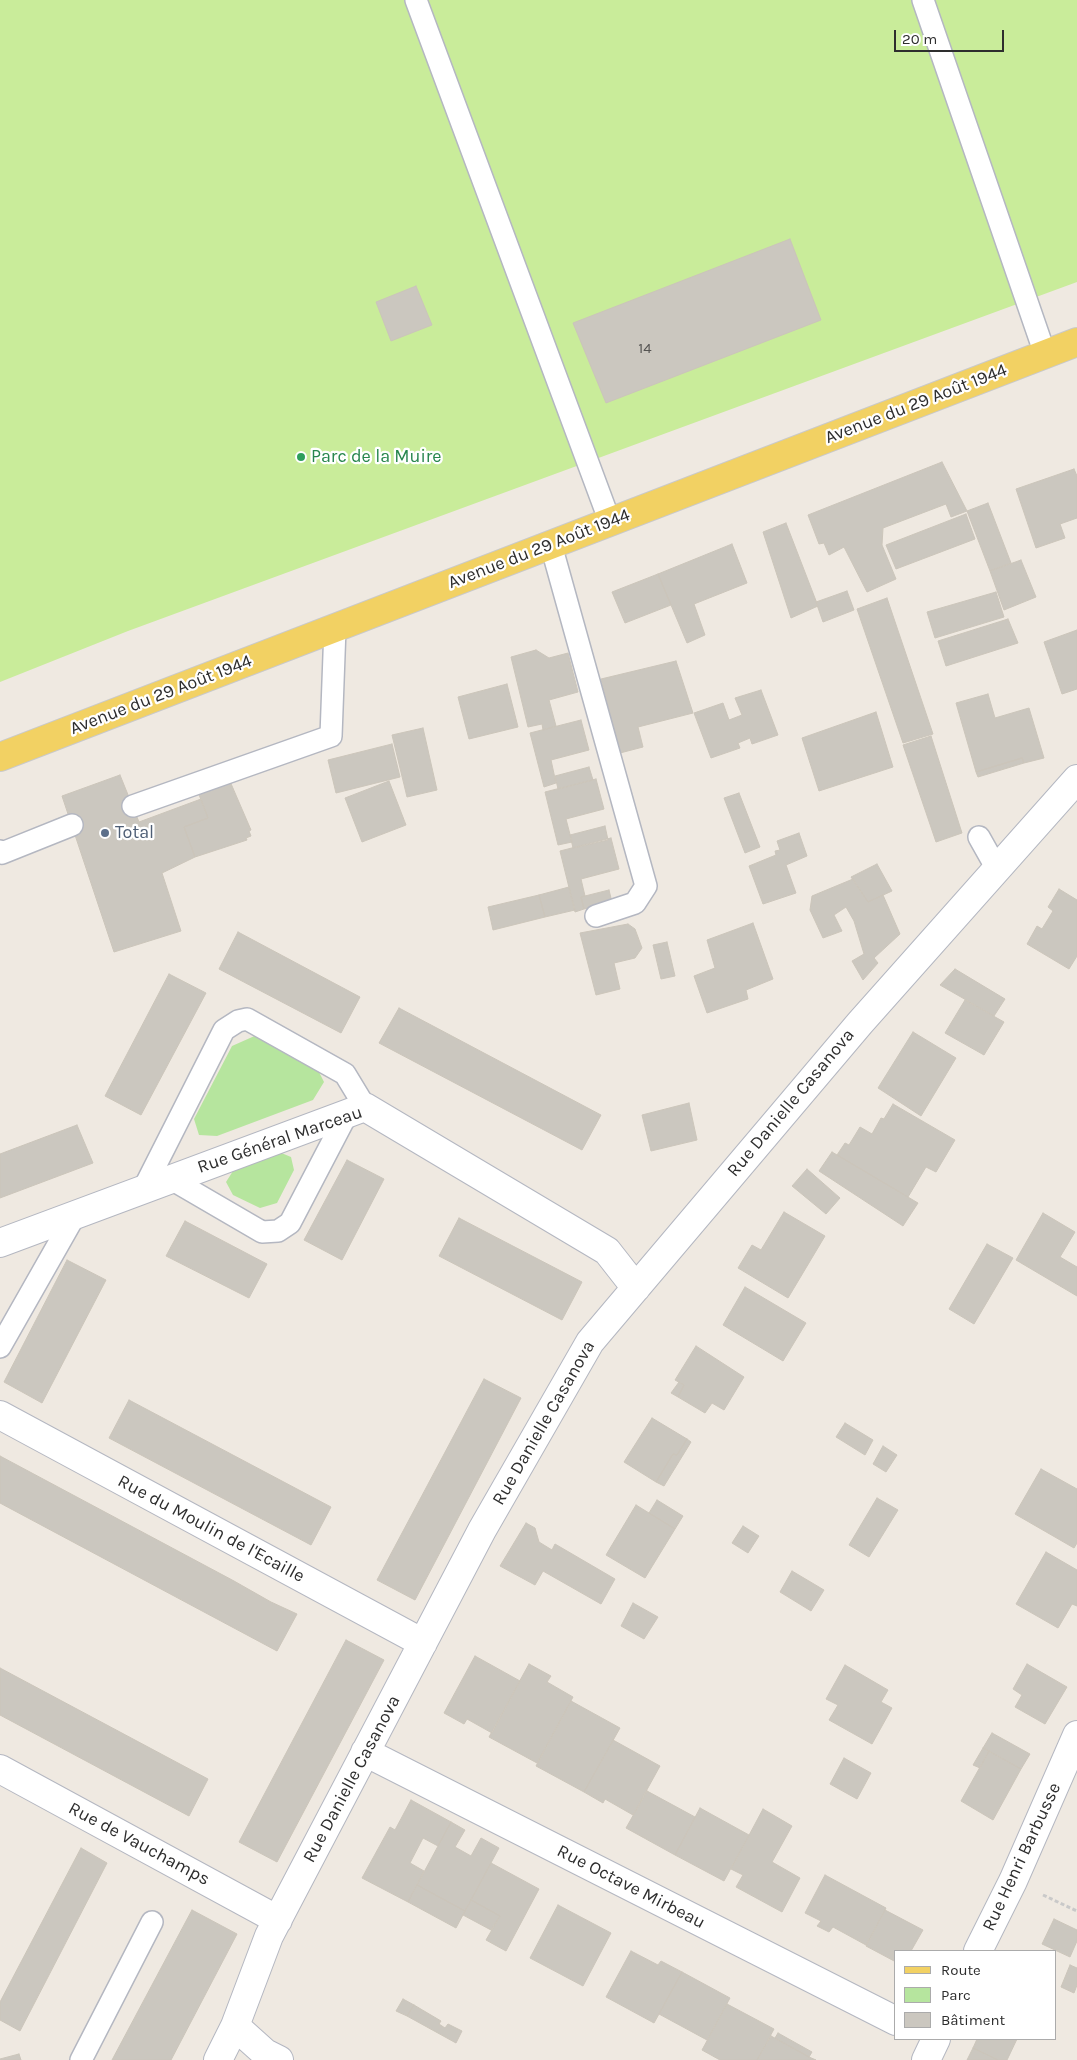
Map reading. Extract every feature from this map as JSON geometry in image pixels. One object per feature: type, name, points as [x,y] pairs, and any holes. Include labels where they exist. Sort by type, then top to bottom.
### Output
[{"type":"main road","name":"Avenue du 29 Août 1944","points":[[0,757],[1077,342]]},
{"type":"street","name":"Rue Danielle Casanova","points":[[218,2060],[235,2026],[269,1936],[482,1530],[590,1342],[860,1022],[1077,780]]},
{"type":"street","name":"Rue Général Marceau","points":[[0,1244],[356,1109],[607,1251],[636,1288]]},
{"type":"street","name":"Rue du Moulin de l'Ecaille","points":[[0,1415],[422,1643]]},
{"type":"street","name":"Rue Henri Barbusse","points":[[978,1950],[1012,1881],[1077,1735]]},
{"type":"street","name":"Rue Octave Mirbeau","points":[[366,1752],[894,2020]]},
{"type":"street","name":"Rue de Vauchamps","points":[[0,1769],[278,1920]]},
{"type":"street","points":[[235,2026],[265,2053],[279,2060]]},
{"type":"lane","points":[[416,0],[610,522]]},
{"type":"lane","points":[[923,0],[1045,354]]},
{"type":"lane","points":[[551,544],[646,886],[636,903],[596,916]]},
{"type":"lane","points":[[133,806],[331,736],[335,628]]},
{"type":"lane","points":[[0,851],[2,853],[72,825]]},
{"type":"lane","points":[[979,837],[997,869]]},
{"type":"lane","points":[[143,1190],[224,1030],[238,1020],[247,1019],[345,1074],[356,1109],[290,1223],[278,1232],[262,1232],[171,1179]]},
{"type":"lane","points":[[0,1347],[75,1215]]},
{"type":"lane","points":[[82,2060],[152,1922]]},
{"type":"green space","name":"Parc de la Muire","points":[[0,0],[1077,0],[1077,282],[128,631],[0,682]]},
{"type":"green space","points":[[259,1034],[315,1064],[324,1082],[313,1100],[217,1136],[199,1135],[194,1119],[232,1046]]},
{"type":"green space","points":[[279,1152],[291,1157],[294,1170],[277,1203],[260,1208],[233,1195],[226,1182],[233,1171]]},
{"type":"building","points":[[790,239],[821,320],[606,403],[573,323]]},
{"type":"building","points":[[416,286],[432,325],[391,341],[376,302]]},
{"type":"building","points":[[942,462],[967,511],[951,517],[946,504],[883,528],[882,545],[896,579],[867,592],[844,547],[829,555],[824,543],[819,544],[808,515]]},
{"type":"building","points":[[1074,469],[1077,476],[1077,518],[1060,524],[1065,538],[1036,548],[1016,489]]},
{"type":"building","points":[[988,503],[1011,563],[990,571],[967,511]]},
{"type":"building","points":[[966,514],[975,539],[896,569],[886,545]]},
{"type":"building","points":[[786,523],[818,606],[791,618],[763,532]]},
{"type":"building","points":[[732,544],[747,583],[694,604],[705,635],[687,643],[658,574]]},
{"type":"building","points":[[1021,560],[1036,597],[1004,610],[990,571]]},
{"type":"building","points":[[658,574],[671,605],[625,623],[612,592]]},
{"type":"building","points":[[847,591],[854,610],[823,622],[816,602]]},
{"type":"building","points":[[996,592],[1004,617],[935,638],[927,612]]},
{"type":"building","points":[[887,598],[933,734],[903,743],[857,609]]},
{"type":"building","points":[[1008,619],[1018,643],[946,666],[938,641]]},
{"type":"building","points":[[1077,630],[1077,689],[1062,694],[1044,642]]},
{"type":"building","points":[[536,650],[549,658],[568,653],[578,692],[549,700],[556,726],[543,730],[542,724],[528,727],[511,657]]},
{"type":"building","points":[[676,661],[693,713],[638,727],[643,747],[620,753],[601,679]]},
{"type":"building","points":[[507,684],[518,727],[469,739],[458,697]]},
{"type":"building","points":[[761,690],[778,735],[752,744],[750,738],[738,743],[740,748],[711,758],[694,713],[723,703],[729,720],[742,715],[735,698]]},
{"type":"building","points":[[988,694],[995,718],[1029,708],[1044,758],[1024,763],[1022,758],[976,772],[956,703]]},
{"type":"building","points":[[876,712],[893,767],[819,791],[802,738]]},
{"type":"building","points":[[581,720],[589,750],[551,760],[556,783],[544,787],[530,733]]},
{"type":"building","points":[[423,728],[437,790],[407,797],[392,735]]},
{"type":"building","points":[[931,736],[962,833],[936,842],[903,745]]},
{"type":"building","points":[[392,744],[400,777],[336,793],[328,760]]},
{"type":"building","points":[[1022,758],[1024,763],[978,777],[976,772]]},
{"type":"building","points":[[589,767],[593,780],[558,789],[555,776]]},
{"type":"building","points":[[120,775],[139,822],[201,799],[208,818],[184,827],[195,857],[162,873],[181,931],[114,952],[62,796]]},
{"type":"building","points":[[229,779],[251,830],[249,831],[251,836],[246,838],[247,840],[195,857],[184,827],[208,818],[198,792]]},
{"type":"building","points":[[596,779],[604,809],[566,819],[572,842],[558,845],[545,792]]},
{"type":"building","points":[[389,781],[406,825],[362,842],[345,798]]},
{"type":"building","points":[[739,793],[760,847],[745,853],[724,798]]},
{"type":"building","points":[[605,826],[608,840],[573,848],[570,835]]},
{"type":"building","points":[[799,833],[807,856],[786,865],[796,893],[763,904],[749,866],[776,855],[775,851],[780,850],[777,841]]},
{"type":"building","points":[[611,838],[619,869],[581,879],[585,896],[581,897],[584,909],[575,912],[560,851]]},
{"type":"building","points":[[877,864],[892,891],[868,902],[851,877]]},
{"type":"building","points":[[853,879],[868,902],[883,895],[900,934],[874,958],[878,963],[863,980],[852,961],[864,954],[854,921],[846,907],[834,915],[842,931],[823,938],[810,910],[812,896]]},
{"type":"building","points":[[569,887],[575,910],[545,917],[539,895]]},
{"type":"building","points":[[1059,889],[1077,900],[1077,956],[1069,969],[1027,944],[1037,926],[1042,929],[1053,911],[1048,907]]},
{"type":"building","points":[[609,890],[612,902],[584,909],[581,897]]},
{"type":"building","points":[[539,895],[545,917],[493,930],[488,907]]},
{"type":"building","points":[[753,923],[773,979],[746,990],[748,999],[707,1013],[694,976],[715,968],[707,940]]},
{"type":"building","points":[[628,924],[635,929],[642,948],[635,958],[614,963],[620,989],[596,995],[580,933]]},
{"type":"building","points":[[238,932],[360,997],[341,1033],[219,969]]},
{"type":"building","points":[[667,942],[675,976],[661,979],[653,945]]},
{"type":"building","points":[[955,969],[1005,999],[994,1016],[940,985]]},
{"type":"building","points":[[169,974],[206,993],[141,1115],[105,1096]]},
{"type":"building","points":[[965,1000],[1004,1022],[984,1055],[945,1033]]},
{"type":"building","points":[[399,1008],[601,1115],[582,1150],[379,1043]]},
{"type":"building","points":[[913,1032],[956,1058],[921,1116],[878,1088]]},
{"type":"building","points":[[689,1103],[697,1140],[651,1151],[642,1115]]},
{"type":"building","points":[[893,1104],[955,1140],[936,1172],[926,1167],[908,1197],[837,1155],[845,1143],[849,1145],[860,1127],[872,1134],[881,1118],[884,1119]]},
{"type":"building","points":[[77,1125],[93,1163],[0,1198],[0,1154]]},
{"type":"building","points":[[832,1152],[918,1203],[903,1226],[819,1171]]},
{"type":"building","points":[[347,1160],[384,1179],[342,1260],[304,1240]]},
{"type":"building","points":[[807,1169],[840,1198],[826,1214],[792,1186]]},
{"type":"building","points":[[784,1212],[825,1236],[788,1298],[738,1268],[752,1245],[761,1250]]},
{"type":"building","points":[[1043,1213],[1075,1232],[1060,1257],[1077,1267],[1077,1296],[1016,1260]]},
{"type":"building","points":[[459,1218],[582,1282],[562,1320],[439,1256]]},
{"type":"building","points":[[185,1221],[267,1264],[249,1298],[166,1256]]},
{"type":"building","points":[[987,1244],[1013,1258],[974,1324],[949,1309]]},
{"type":"building","points":[[67,1260],[106,1280],[42,1403],[4,1382]]},
{"type":"building","points":[[745,1287],[806,1323],[783,1361],[723,1325]]},
{"type":"building","points":[[696,1346],[744,1377],[724,1410],[712,1403],[705,1413],[678,1397],[684,1385],[675,1380]]},
{"type":"building","points":[[484,1379],[521,1398],[415,1600],[377,1580]]},
{"type":"building","points":[[679,1382],[684,1385],[678,1397],[671,1393]]},
{"type":"building","points":[[129,1400],[331,1507],[311,1545],[109,1438]]},
{"type":"building","points":[[652,1418],[687,1439],[677,1455],[673,1454],[656,1482],[624,1462]]},
{"type":"building","points":[[845,1423],[873,1440],[865,1455],[836,1437]]},
{"type":"building","points":[[687,1439],[691,1442],[664,1486],[656,1482],[673,1454],[677,1455]]},
{"type":"building","points":[[883,1446],[897,1455],[886,1472],[873,1464]]},
{"type":"building","points":[[0,1456],[271,1602],[297,1614],[277,1651],[0,1503]]},
{"type":"building","points":[[1041,1469],[1077,1489],[1077,1543],[1074,1548],[1015,1514]]},
{"type":"building","points":[[877,1498],[898,1510],[869,1557],[849,1545]]},
{"type":"building","points":[[657,1500],[683,1516],[675,1529],[649,1513]]},
{"type":"building","points":[[636,1505],[675,1529],[645,1578],[606,1555]]},
{"type":"building","points":[[526,1523],[535,1528],[539,1542],[552,1550],[555,1544],[615,1579],[601,1604],[543,1571],[535,1585],[500,1566]]},
{"type":"building","points":[[743,1526],[759,1536],[748,1553],[732,1543]]},
{"type":"building","points":[[1046,1552],[1077,1570],[1077,1606],[1072,1604],[1058,1628],[1016,1604]]},
{"type":"building","points":[[792,1571],[824,1590],[811,1611],[780,1592]]},
{"type":"building","points":[[633,1603],[658,1617],[644,1639],[621,1626]]},
{"type":"building","points":[[346,1640],[384,1660],[277,1862],[239,1842]]},
{"type":"building","points":[[475,1656],[520,1681],[492,1733],[467,1719],[464,1724],[444,1713]]},
{"type":"building","points":[[529,1664],[551,1676],[547,1682],[573,1697],[537,1763],[489,1737]]},
{"type":"building","points":[[1027,1664],[1067,1687],[1045,1724],[1015,1707],[1022,1695],[1013,1689]]},
{"type":"building","points":[[845,1665],[888,1690],[881,1702],[892,1708],[872,1744],[829,1720],[838,1705],[826,1699]]},
{"type":"building","points":[[0,1668],[208,1779],[189,1816],[0,1715]]},
{"type":"building","points":[[571,1701],[620,1728],[584,1792],[536,1766]]},
{"type":"building","points":[[992,1733],[1030,1754],[1021,1769],[983,1748]]},
{"type":"building","points":[[613,1740],[660,1766],[633,1815],[605,1799],[603,1803],[584,1792]]},
{"type":"building","points":[[983,1748],[989,1751],[980,1768],[973,1765]]},
{"type":"building","points":[[989,1751],[1021,1769],[993,1820],[961,1801]]},
{"type":"building","points":[[844,1758],[871,1773],[857,1799],[830,1784]]},
{"type":"building","points":[[647,1791],[695,1817],[675,1855],[626,1828]]},
{"type":"building","points":[[411,1800],[451,1822],[438,1846],[423,1838],[410,1863],[424,1871],[408,1902],[362,1878],[390,1827],[395,1830]]},
{"type":"building","points":[[700,1808],[749,1835],[724,1881],[675,1855]]},
{"type":"building","points":[[763,1809],[792,1826],[772,1862],[800,1878],[782,1912],[736,1887],[743,1875],[731,1869]]},
{"type":"building","points":[[451,1822],[465,1830],[455,1847],[471,1856],[481,1838],[499,1848],[465,1911],[417,1885]]},
{"type":"building","points":[[81,1848],[107,1863],[20,2031],[0,2020],[0,2002]]},
{"type":"building","points":[[491,1863],[539,1889],[506,1951],[486,1940],[500,1916],[471,1900]]},
{"type":"building","points":[[825,1875],[886,1908],[866,1945],[833,1927],[829,1932],[817,1926],[821,1921],[805,1913]]},
{"type":"building","points":[[417,1885],[465,1911],[456,1928],[408,1902]]},
{"type":"building","points":[[471,1900],[500,1916],[491,1930],[463,1915]]},
{"type":"building","points":[[558,1905],[611,1933],[583,1986],[530,1958]]},
{"type":"building","points":[[192,1910],[237,1934],[171,2060],[112,2060]]},
{"type":"building","points":[[885,1910],[923,1930],[912,1950],[894,1950],[894,1961],[866,1946]]},
{"type":"building","points":[[1054,1919],[1077,1930],[1077,1941],[1070,1957],[1042,1944]]},
{"type":"building","points":[[631,1951],[658,1965],[661,1961],[682,1972],[654,2023],[606,1997]]},
{"type":"building","points":[[1070,1965],[1077,1968],[1077,1985],[1074,1993],[1061,1987]]},
{"type":"building","points":[[682,1972],[730,1998],[707,2040],[659,2014]]},
{"type":"building","points":[[403,1999],[414,2005],[407,2016],[396,2011]]},
{"type":"building","points":[[727,2004],[774,2029],[757,2060],[720,2060],[702,2050]]},
{"type":"building","points":[[414,2005],[441,2021],[439,2024],[445,2028],[448,2024],[462,2031],[456,2043],[407,2016]]},
{"type":"building","points":[[778,2033],[812,2052],[809,2057],[775,2038]]},
{"type":"building","points":[[771,2036],[809,2057],[816,2060],[757,2060]]},
{"type":"building","points":[[977,2040],[1017,2040],[1007,2060],[998,2060],[973,2048]]},
{"type":"building","points":[[973,2048],[998,2060],[967,2060]]},
{"type":"building","points":[[19,2054],[21,2060],[0,2060],[0,2059]]},
{"type":"place","name":"Parc de la Muire","points":[[301,457]]},
{"type":"place","name":"Total","points":[[105,833]]}]
